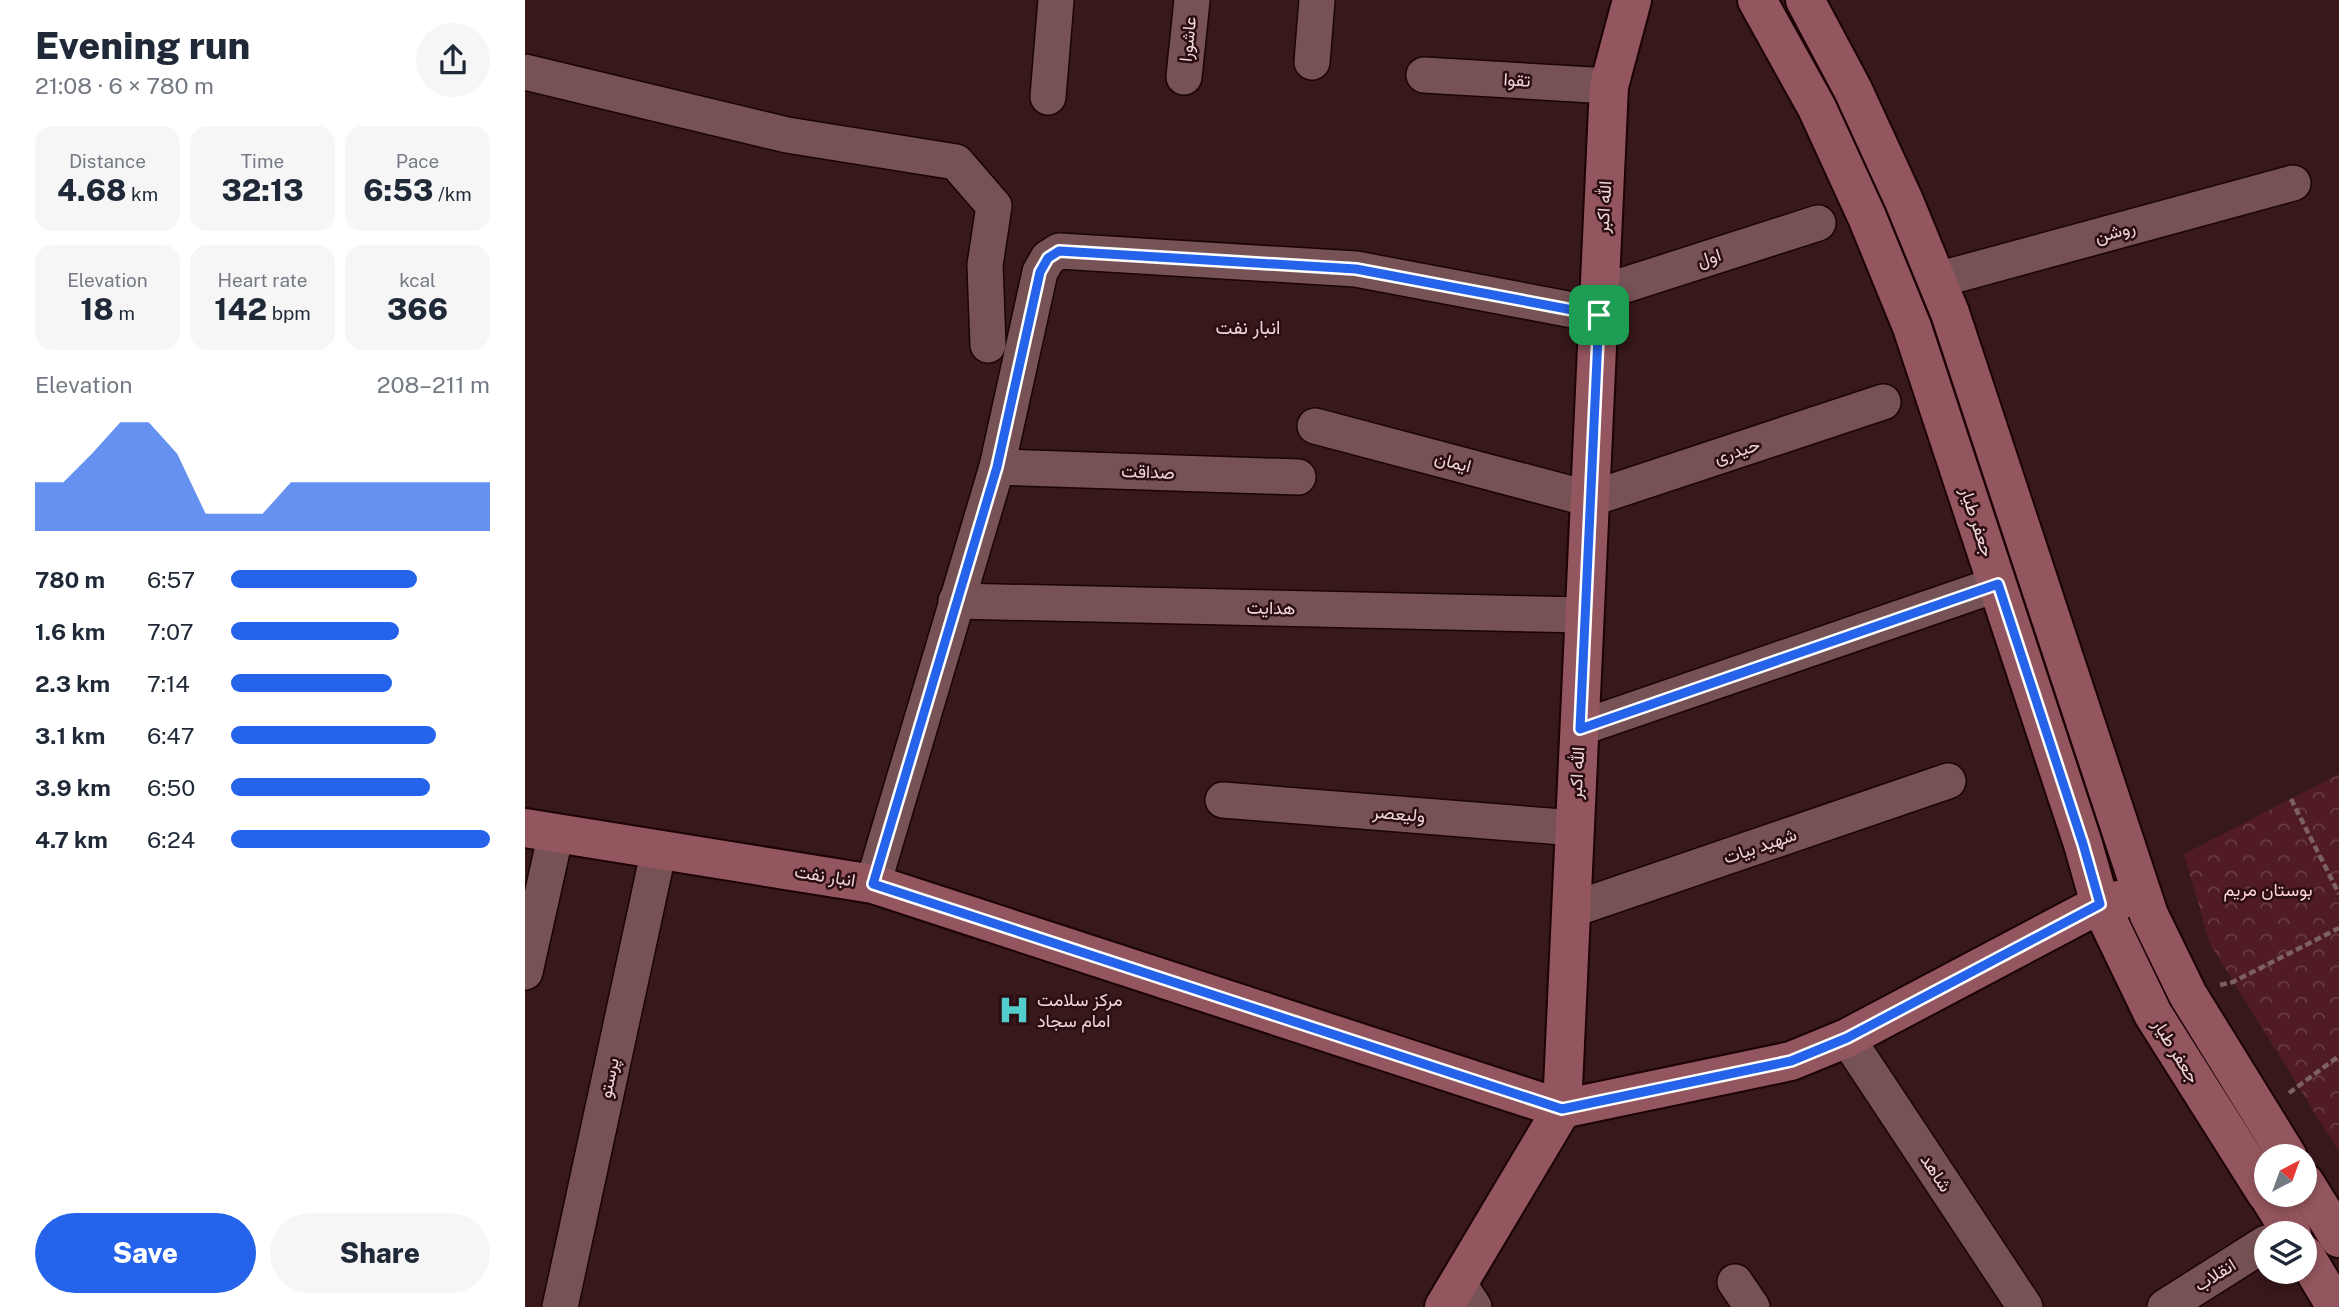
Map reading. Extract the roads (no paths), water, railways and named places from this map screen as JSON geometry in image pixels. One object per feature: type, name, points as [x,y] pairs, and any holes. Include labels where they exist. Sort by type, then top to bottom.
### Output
[{"type":"street","points":[[1048,97],[1056,0]]},
{"type":"street","name":"عاشورا","points":[[1184,77],[1192,0]]},
{"type":"street","points":[[1312,62],[1317,0]]},
{"type":"street","name":"الله اکبر","points":[[1459,1299],[1562,1109],[1609,86],[1632,0]]},
{"type":"street","name":"جعفر طیار","points":[[1757,0],[1817,108],[1867,216],[1912,327],[2083,844],[2100,904],[2153,1014],[2254,1173]]},
{"type":"street","points":[[1805,0],[1859,102],[1904,201],[1955,326],[2149,915],[2188,995],[2280,1144]]},
{"type":"street","points":[[525,72],[787,135],[956,162],[994,206],[985,265],[988,345]]},
{"type":"street","name":"تقوا","points":[[1424,75],[1609,86]]},
{"type":"street","name":"روشن","points":[[1937,280],[2293,183]]},
{"type":"street","name":"اول","points":[[1599,304],[1818,223]]},
{"type":"street","points":[[873,884],[997,467],[1040,272],[1048,258],[1059,251],[1356,269],[1599,304]]},
{"type":"street","name":"حیدری","points":[[1590,499],[1883,402]]},
{"type":"street","name":"ایمان","points":[[1315,426],[1590,499]]},
{"type":"street","name":"صداقت","points":[[997,467],[1299,477]]},
{"type":"street","points":[[1580,729],[1998,584]]},
{"type":"street","name":"هدایت","points":[[956,601],[1585,615]]},
{"type":"street","name":"شهید بیات","points":[[1571,910],[1948,781]]},
{"type":"street","name":"ولیعصر","points":[[1223,800],[1575,828]]},
{"type":"street","points":[[525,972],[540,830]]},
{"type":"street","name":"انبار نفت","points":[[540,830],[873,884],[1562,1109],[1791,1061],[1847,1038],[2100,904],[2142,895]]},
{"type":"street","name":"پرستو","points":[[560,1307],[659,849]]},
{"type":"street","name":"شاهد","points":[[1847,1038],[2025,1307]]},
{"type":"street","points":[[2317,1202],[2339,1238]]},
{"type":"street","name":"انقلاب","points":[[2165,1307],[2254,1257]]},
{"type":"street","name":"جعفر طیار","points":[[2317,1281],[2336,1307]]},
{"type":"place","name":"مرکز سلامت امام سجاد","points":[[1014,1010]]},
{"type":"district","name":"انبار نفت","points":[[1248,327]]},
{"type":"park label","name":"بوستان مریم","points":[[2268,890]]}]
